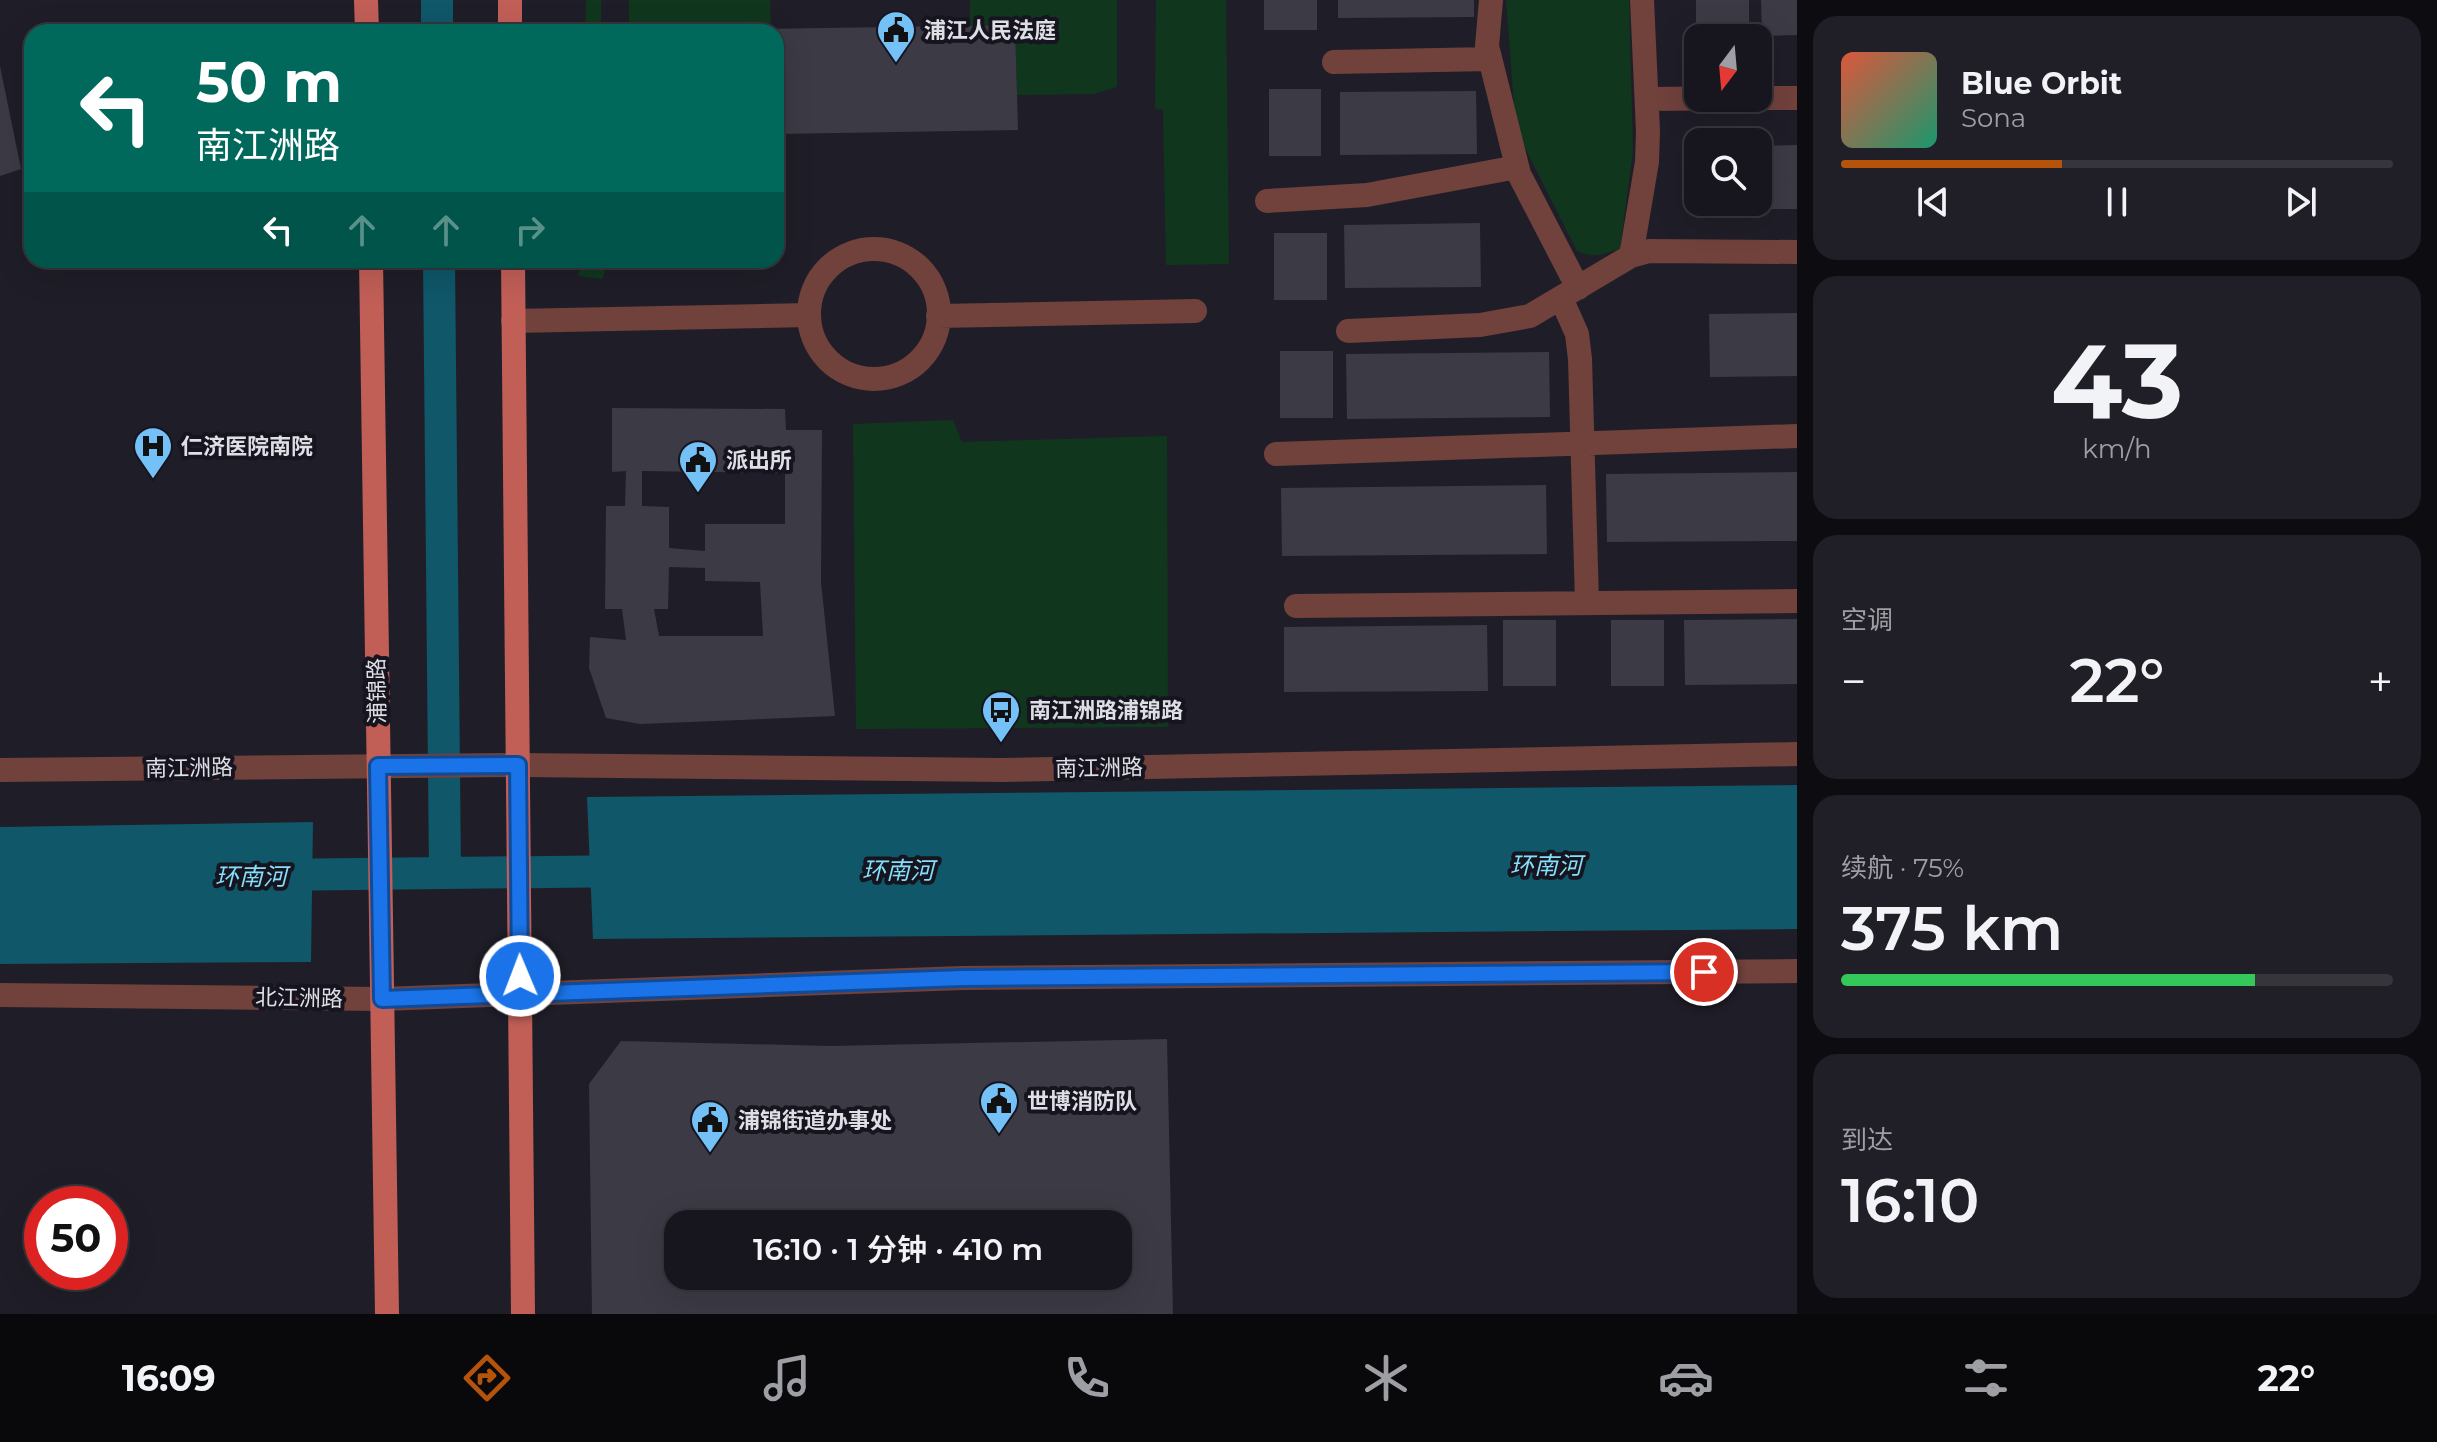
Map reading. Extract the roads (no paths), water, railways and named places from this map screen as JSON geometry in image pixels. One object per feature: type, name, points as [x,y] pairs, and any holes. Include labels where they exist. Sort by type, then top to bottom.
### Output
[{"type":"main road","points":[[366,0],[367,24]]},
{"type":"main road","points":[[510,0],[510,24]]},
{"type":"main road","name":"浦锦路","points":[[371,268],[390,766],[379,813],[387,1314]]},
{"type":"main road","points":[[513,268],[506,765],[518,812],[523,1314]]},
{"type":"street","points":[[1491,0],[1486,23],[1490,59],[1517,167],[1570,293],[1577,334],[1587,602]]},
{"type":"street","points":[[1631,256],[1647,162],[1642,0]]},
{"type":"street","points":[[1334,62],[1490,59]]},
{"type":"street","points":[[1772,98],[1797,98]]},
{"type":"street","points":[[1647,99],[1684,99]]},
{"type":"street","points":[[1267,201],[1367,195],[1517,167]]},
{"type":"street","points":[[872,248],[898,253],[917,264],[937,295],[938,316],[932,344],[915,365],[899,374],[876,379],[852,376],[831,364],[815,343],[808,315],[811,293],[825,270],[843,256],[872,248]]},
{"type":"street","points":[[1348,331],[1480,325],[1530,316],[1631,256],[1649,251],[1797,252]]},
{"type":"street","points":[[938,316],[1195,311]]},
{"type":"street","points":[[513,321],[808,315]]},
{"type":"street","points":[[1276,454],[1797,436]]},
{"type":"street","points":[[1296,606],[1797,601]]},
{"type":"street","name":"南江洲路","points":[[0,770],[506,765],[1002,770],[1797,754]]},
{"type":"street","name":"北江洲路","points":[[0,995],[382,999],[962,978],[1797,971]]},
{"type":"water","points":[[1797,785],[1797,929],[593,939],[587,797]]},
{"type":"water","points":[[313,822],[311,962],[0,964],[0,827]]},
{"type":"waterway","points":[[437,0],[437,24]]},
{"type":"waterway","points":[[439,268],[445,873]]},
{"type":"waterway","name":"环南河","points":[[268,875],[634,871]]},
{"type":"place","name":"浦江人民法庭","points":[[896,64]]},
{"type":"place","name":"仁济医院南院","points":[[153,480]]},
{"type":"place","name":"派出所","points":[[698,494]]},
{"type":"place","name":"南江洲路浦锦路","points":[[1001,744]]},
{"type":"place","name":"世博消防队","points":[[999,1135]]},
{"type":"place","name":"浦锦街道办事处","points":[[710,1154]]}]
